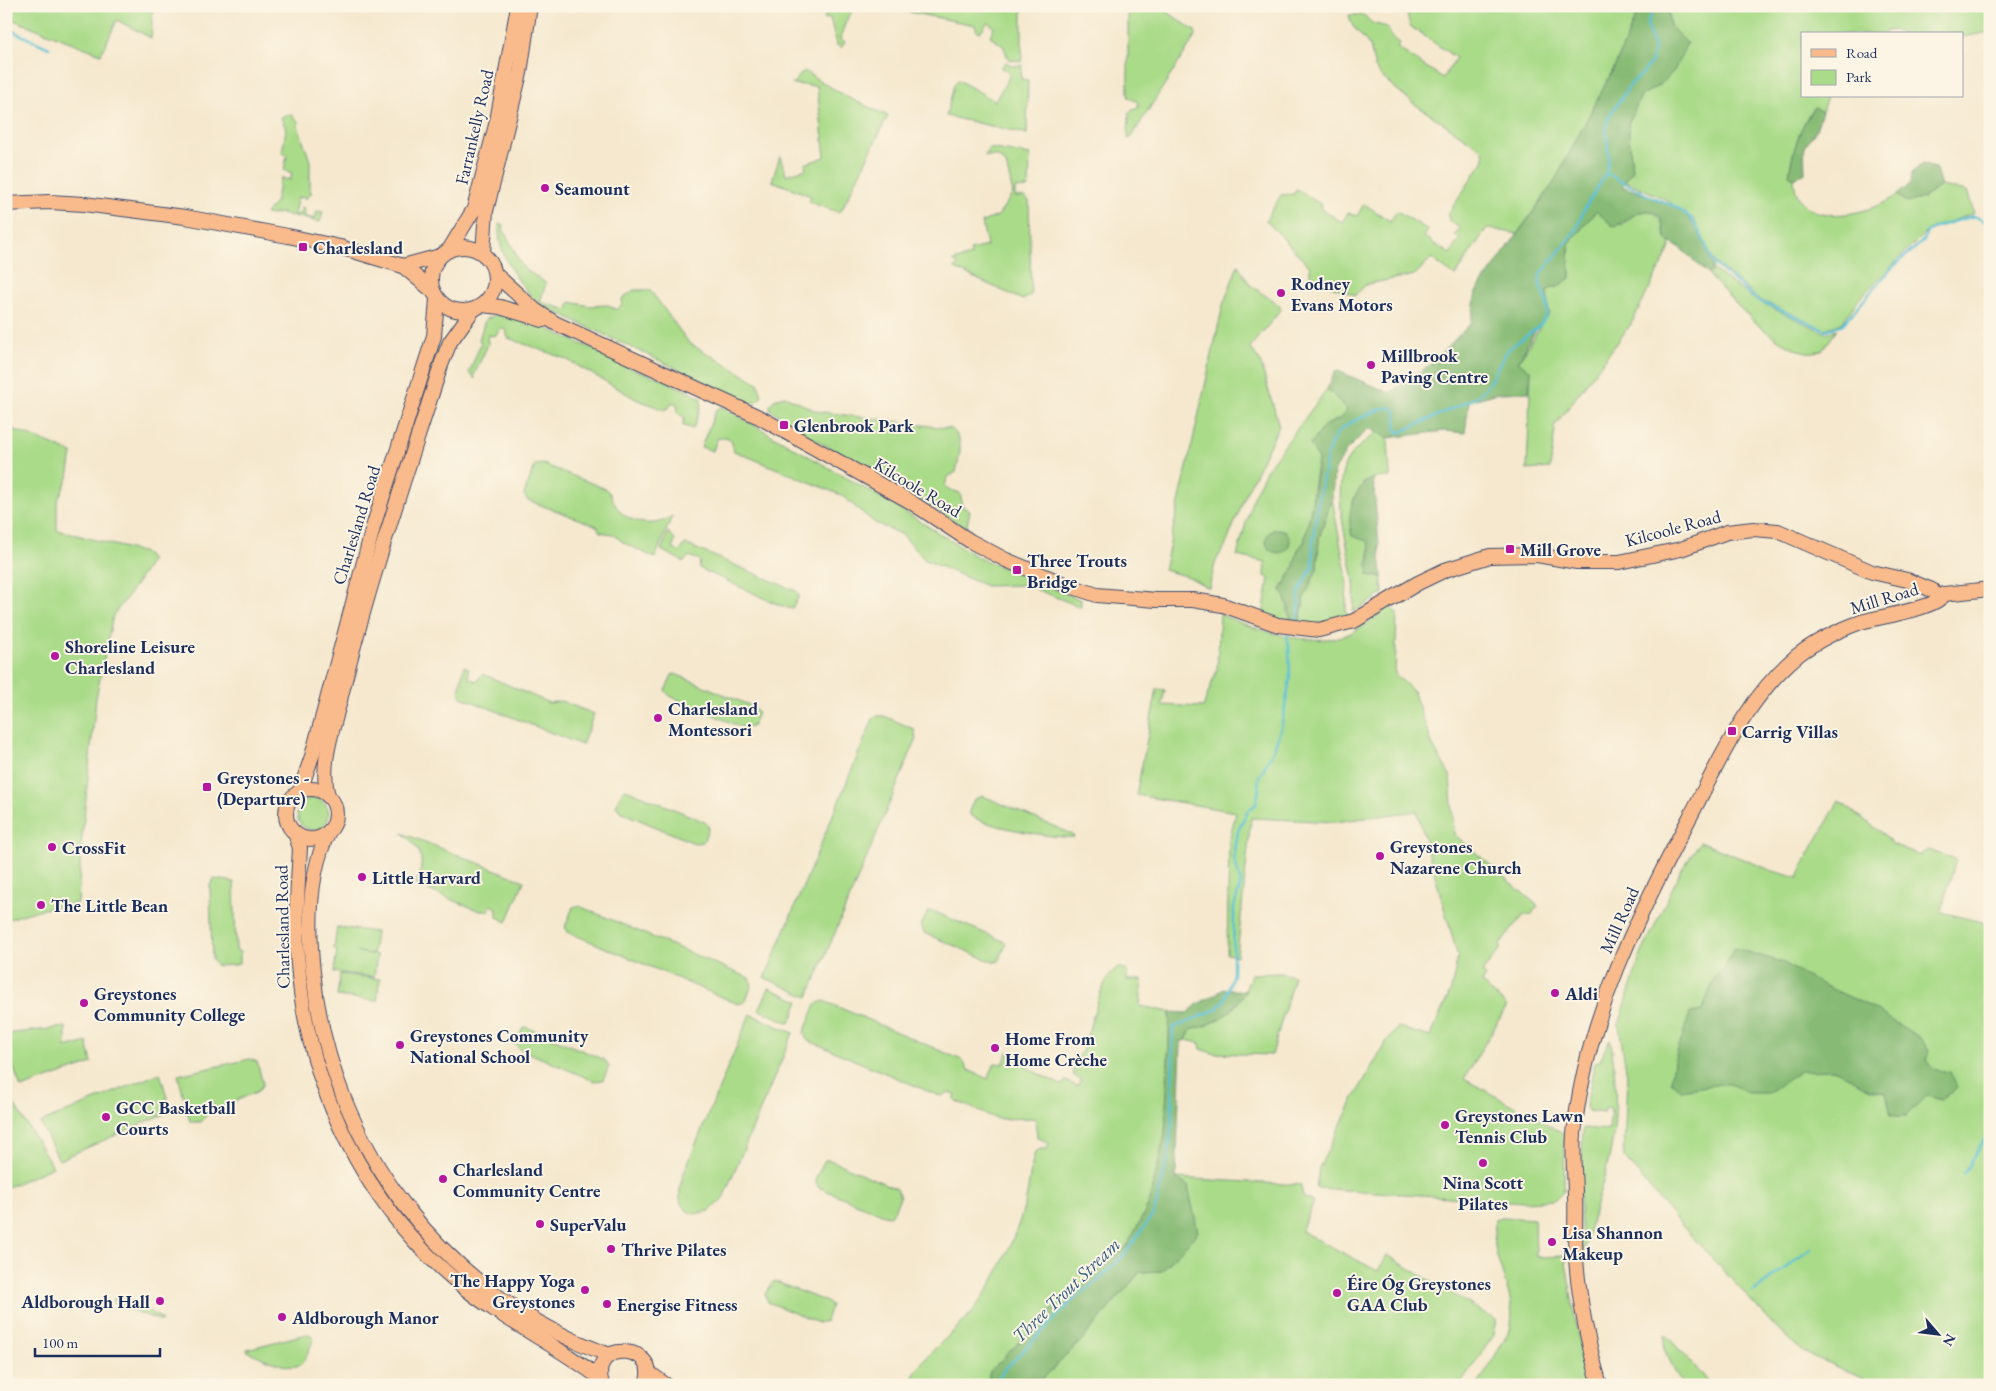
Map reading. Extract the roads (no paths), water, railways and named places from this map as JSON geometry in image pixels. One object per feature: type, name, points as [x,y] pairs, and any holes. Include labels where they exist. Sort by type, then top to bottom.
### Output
[{"type":"main road","name":"Farrankelly Road","points":[[444,253],[474,209],[496,120],[518,6]]},
{"type":"main road","name":"Farrankelly Road","points":[[483,253],[486,211],[514,99],[530,6]]},
{"type":"main road","points":[[6,204],[49,202],[84,204],[185,217],[340,247],[403,266],[454,310],[500,307],[556,323]]},
{"type":"main road","points":[[403,266],[466,246],[483,253],[493,266],[495,274],[493,292],[477,308]]},
{"type":"main road","points":[[435,295],[431,274],[444,253]]},
{"type":"main road","points":[[495,274],[535,310],[556,323]]},
{"type":"main road","name":"Charlesland Road","points":[[300,791],[312,756],[374,524],[434,336],[435,295]]},
{"type":"main road","name":"Charlesland Road","points":[[328,796],[324,782],[329,747],[365,606],[440,365],[450,342],[477,308]]},
{"type":"main road","name":"Kilcoole Road","points":[[556,323],[759,417],[911,502],[970,541],[1006,560],[1064,584],[1097,594],[1156,600],[1193,600],[1222,605],[1278,625],[1309,630],[1354,621],[1418,582],[1445,570],[1490,556],[1537,555],[1577,562],[1619,562],[1681,549],[1727,532],[1753,529],[1778,531],[1872,572],[1910,581],[1938,594]]},
{"type":"main road","points":[[1938,594],[1990,589]]},
{"type":"main road","name":"Mill Road","points":[[1600,1385],[1590,1350],[1576,1258],[1573,1135],[1582,1086],[1603,1006],[1633,930],[1669,854],[1732,737],[1757,698],[1778,673],[1800,654],[1832,635],[1861,622],[1925,606],[1938,594]]},
{"type":"main road","points":[[314,789],[328,796],[335,807],[336,814],[329,831],[322,837],[310,839],[295,833],[286,820],[289,801],[300,791],[314,789]]},
{"type":"main road","name":"Charlesland Road","points":[[329,831],[318,854],[311,912],[311,950],[315,994],[324,1042],[334,1077],[357,1130],[400,1201],[454,1260],[518,1310],[587,1347],[610,1355]]},
{"type":"main road","name":"Charlesland Road","points":[[295,833],[300,848],[298,963],[308,1035],[329,1102],[363,1172],[397,1219],[419,1245],[455,1280],[495,1311],[566,1353],[601,1381]]},
{"type":"main road","points":[[601,1381],[601,1368],[610,1355],[620,1351],[634,1353],[642,1358],[647,1378],[666,1385]]},
{"type":"waterway","name":"Three Trout Stream","points":[[1295,623],[1299,612],[1299,592],[1313,566],[1313,542],[1318,502],[1328,452],[1337,433],[1350,423],[1380,409],[1391,407],[1396,412],[1396,430],[1399,433],[1475,398],[1486,388],[1508,350],[1536,328],[1545,318],[1547,302],[1540,284],[1540,275],[1576,230],[1584,210],[1606,173],[1609,158],[1606,130],[1608,118],[1630,85],[1652,61],[1654,48],[1647,25],[1654,6]]},
{"type":"waterway","points":[[6,28],[49,48]]},
{"type":"waterway","points":[[1606,173],[1647,195],[1676,207],[1691,218],[1714,264],[1757,300],[1826,330],[1842,325],[1892,268],[1924,240],[1927,232],[1935,227],[1974,216],[1990,224]]},
{"type":"waterway","name":"Three Trout Stream","points":[[995,1385],[1003,1371],[1074,1299],[1102,1277],[1125,1254],[1154,1213],[1167,1161],[1172,1120],[1173,1028],[1215,1010],[1224,1001],[1233,974],[1234,907],[1241,883],[1234,858],[1238,831],[1247,812],[1256,804],[1259,789],[1258,779],[1273,751],[1281,728],[1290,679],[1287,638],[1289,631]]},
{"type":"waterway","points":[[1963,1174],[1988,1134]]},
{"type":"waterway","points":[[1753,1292],[1811,1249]]},
{"type":"place","name":"Seamount","points":[[545,188]]},
{"type":"place","name":"Charlesland","points":[[303,247]]},
{"type":"place","name":"Rodney Evans Motors","points":[[1281,293]]},
{"type":"place","name":"Millbrook Paving Centre","points":[[1371,365]]},
{"type":"place","name":"Glenbrook Park","points":[[784,425]]},
{"type":"place","name":"Mill Grove","points":[[1510,549]]},
{"type":"place","name":"Three Trouts Bridge","points":[[1017,570]]},
{"type":"place","name":"Shoreline Leisure Charlesland","points":[[55,656]]},
{"type":"place","name":"Charlesland Montessori","points":[[658,718]]},
{"type":"place","name":"Carrig Villas","points":[[1732,731]]},
{"type":"place","name":"Greystones - (Departure)","points":[[207,787]]},
{"type":"place","name":"CrossFit","points":[[52,847]]},
{"type":"place","name":"Greystones Nazarene Church","points":[[1380,856]]},
{"type":"place","name":"Little Harvard","points":[[362,877]]},
{"type":"place","name":"The Little Bean","points":[[41,905]]},
{"type":"place","name":"Aldi","points":[[1555,993]]},
{"type":"place","name":"Greystones Community College","points":[[84,1003]]},
{"type":"place","name":"Greystones Community National School","points":[[400,1045]]},
{"type":"place","name":"Home From Home Crèche","points":[[995,1048]]},
{"type":"place","name":"GCC Basketball Courts","points":[[106,1117]]},
{"type":"place","name":"Greystones Lawn Tennis Club","points":[[1445,1125]]},
{"type":"place","name":"Nina Scott Pilates","points":[[1483,1163]]},
{"type":"place","name":"Charlesland Community Centre","points":[[443,1179]]},
{"type":"place","name":"SuperValu","points":[[540,1224]]},
{"type":"place","name":"Lisa Shannon Makeup","points":[[1552,1242]]},
{"type":"place","name":"Thrive Pilates","points":[[611,1249]]},
{"type":"place","name":"The Happy Yoga Greystones","points":[[585,1290]]},
{"type":"place","name":"Éire Óg Greystones GAA Club","points":[[1337,1293]]},
{"type":"place","name":"Aldborough Hall","points":[[160,1301]]},
{"type":"place","name":"Energise Fitness","points":[[607,1304]]},
{"type":"place","name":"Aldborough Manor","points":[[282,1317]]}]
